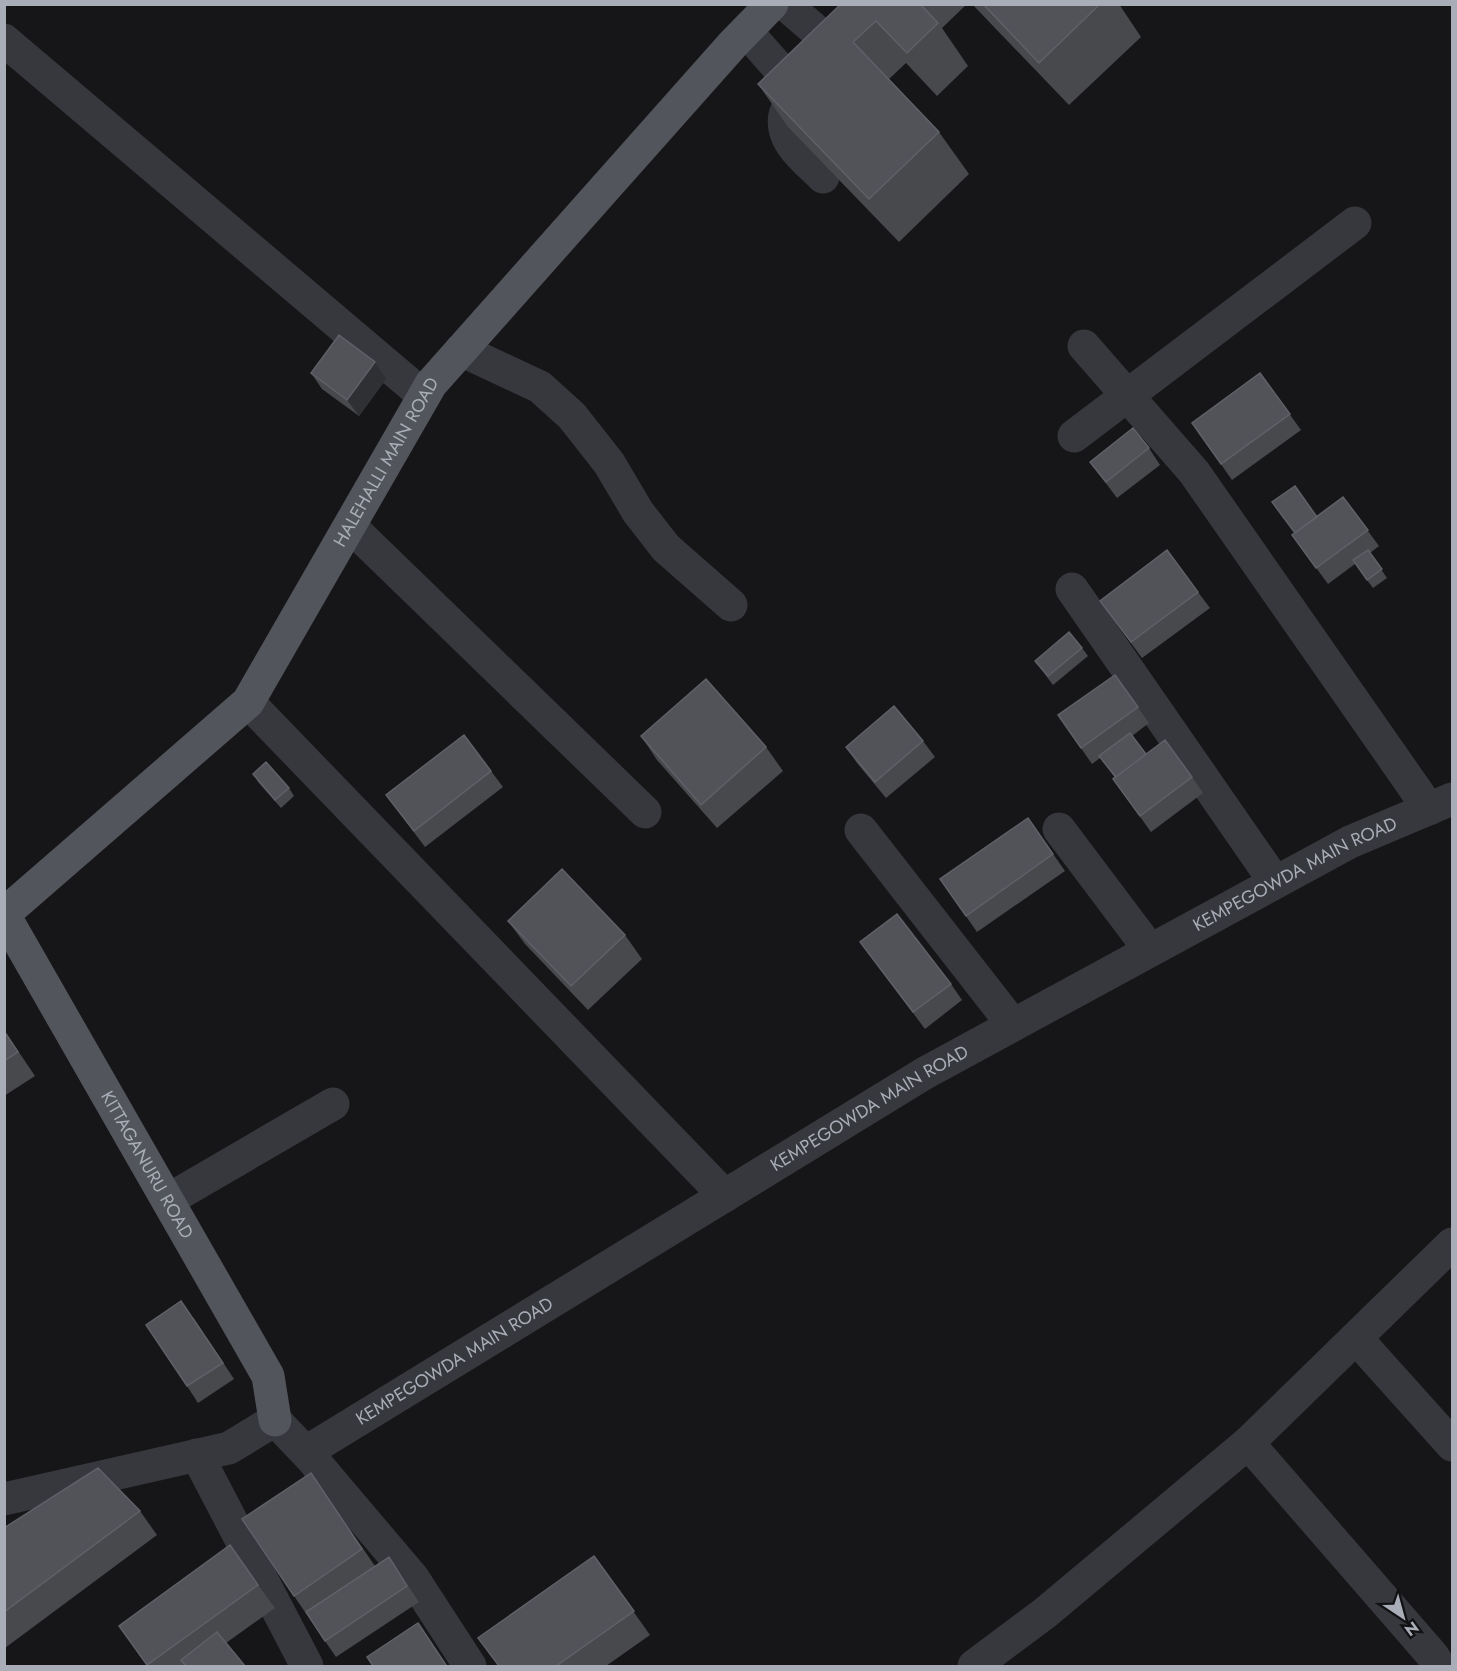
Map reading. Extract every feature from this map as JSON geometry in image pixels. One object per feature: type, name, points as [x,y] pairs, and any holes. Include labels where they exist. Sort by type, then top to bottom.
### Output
[{"type":"main road","name":"HALEHALLI MAIN ROAD","points":[[4,914],[248,702],[431,384],[772,4]]},
{"type":"main road","name":"KITTAGANURU ROAD","points":[[4,914],[268,1376],[275,1420]]},
{"type":"street","points":[[785,4],[829,42],[841,42],[882,4]]},
{"type":"street","points":[[746,32],[798,90],[785,113],[783,129],[801,154],[824,177]]},
{"type":"street","points":[[4,40],[424,396]]},
{"type":"street","points":[[1074,436],[1355,223]]},
{"type":"street","points":[[1084,346],[1194,472],[1441,804]]},
{"type":"street","points":[[461,350],[540,387],[572,416],[609,463],[638,512],[666,548],[731,605]]},
{"type":"street","points":[[350,526],[645,812]]},
{"type":"street","points":[[1072,589],[1275,882]]},
{"type":"street","points":[[248,702],[724,1196]]},
{"type":"street","name":"KEMPEGOWDA MAIN ROAD","points":[[306,1452],[925,1073],[1350,842],[1441,804]]},
{"type":"street","points":[[1059,829],[1150,950]]},
{"type":"street","points":[[861,830],[1013,1025]]},
{"type":"street","points":[[168,1200],[333,1104]]},
{"type":"street","points":[[974,1666],[1045,1613],[1248,1443],[1452,1244]]},
{"type":"street","points":[[1356,1338],[1452,1445]]},
{"type":"street","points":[[8,1491],[229,1448],[275,1420],[306,1452],[413,1578],[470,1666]]},
{"type":"street","points":[[1248,1443],[1433,1656],[1439,1666]]},
{"type":"street","points":[[197,1455],[307,1666]]},
{"type":"building","points":[[841,4],[920,4],[938,23],[907,53],[876,21],[853,42],[939,132],[869,199],[758,84]]},
{"type":"building","points":[[983,4],[1100,4],[1039,63]]},
{"type":"building","points":[[339,335],[375,362],[347,400],[311,373]]},
{"type":"building","points":[[1260,373],[1290,414],[1221,464],[1192,423]]},
{"type":"building","points":[[1133,428],[1149,448],[1106,482],[1090,462]]},
{"type":"building","points":[[1295,486],[1317,517],[1295,533],[1272,502]]},
{"type":"building","points":[[1343,497],[1368,530],[1316,568],[1292,535]]},
{"type":"building","points":[[1167,550],[1198,592],[1131,642],[1100,601]]},
{"type":"building","points":[[1368,550],[1382,569],[1367,580],[1353,560]]},
{"type":"building","points":[[1069,632],[1082,648],[1048,676],[1035,661]]},
{"type":"building","points":[[1115,675],[1138,707],[1081,748],[1058,715]]},
{"type":"building","points":[[706,679],[766,747],[701,805],[641,736]]},
{"type":"building","points":[[894,706],[923,741],[875,782],[846,747]]},
{"type":"building","points":[[1130,733],[1146,754],[1116,777],[1099,756]]},
{"type":"building","points":[[464,735],[491,771],[414,831],[386,795]]},
{"type":"building","points":[[1165,740],[1192,777],[1140,816],[1113,779]]},
{"type":"building","points":[[266,762],[289,788],[275,800],[253,774]]},
{"type":"building","points":[[1028,818],[1053,854],[966,916],[940,879]]},
{"type":"building","points":[[562,869],[625,935],[571,986],[508,921]]},
{"type":"building","points":[[897,914],[951,984],[913,1012],[860,942]]},
{"type":"building","points":[[4,1031],[18,1052],[4,1061]]},
{"type":"building","points":[[181,1301],[223,1363],[187,1386],[146,1325]]},
{"type":"building","points":[[98,1468],[140,1511],[4,1612],[4,1528]]},
{"type":"building","points":[[311,1473],[362,1549],[294,1596],[242,1519]]},
{"type":"building","points":[[230,1545],[258,1585],[147,1665],[119,1626]]},
{"type":"building","points":[[594,1556],[634,1611],[556,1666],[499,1666],[478,1638]]},
{"type":"building","points":[[389,1557],[407,1586],[325,1641],[306,1612]]},
{"type":"building","points":[[418,1623],[446,1665],[373,1666],[367,1657]]},
{"type":"building","points":[[217,1632],[245,1666],[186,1666],[181,1660]]}]
